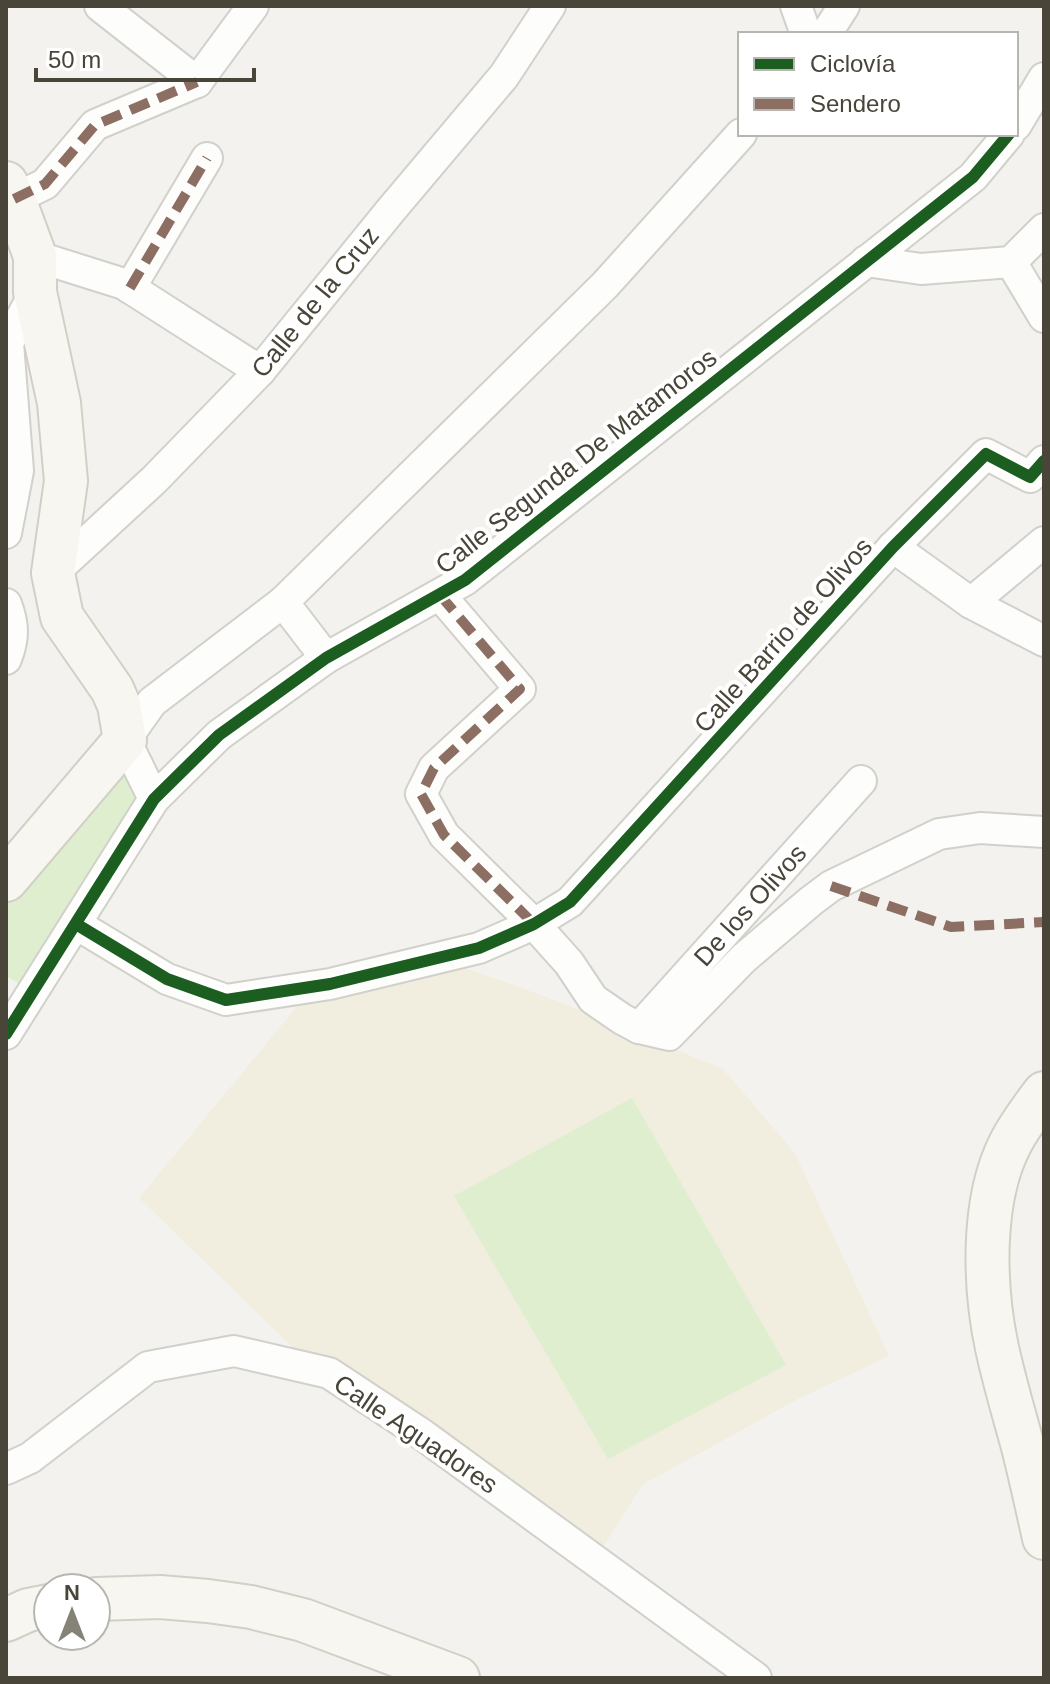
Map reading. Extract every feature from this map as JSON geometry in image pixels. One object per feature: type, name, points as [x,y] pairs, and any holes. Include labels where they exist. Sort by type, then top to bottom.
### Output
[{"type":"main road","points":[[6,880],[125,740],[119,705],[112,689],[62,617],[53,573],[66,481],[59,403],[35,274],[10,191]]},
{"type":"main road","points":[[1044,1093],[1009,1145],[1001,1167],[991,1210],[987,1256],[996,1346],[1044,1538]]},
{"type":"main road","points":[[112,1598],[160,1597],[251,1607],[303,1620],[458,1678]]},
{"type":"main road","points":[[6,1620],[32,1609]]},
{"type":"street","points":[[100,6],[197,82]]},
{"type":"street","points":[[10,191],[45,184],[95,125],[197,82],[253,6]]},
{"type":"street","name":"Calle de la Cruz","points":[[53,573],[154,480],[260,371],[504,76],[550,6]]},
{"type":"street","points":[[796,6],[805,32]]},
{"type":"street","points":[[827,32],[844,6]]},
{"type":"street","points":[[1018,122],[1044,78]]},
{"type":"street","points":[[6,1034],[154,799],[125,740],[152,702],[283,602],[605,285],[739,136]]},
{"type":"street","name":"Calle Segunda De Matamoros","points":[[154,799],[219,735],[326,658],[465,580],[973,177],[1007,136]]},
{"type":"street","points":[[130,288],[207,158]]},
{"type":"street","points":[[866,261],[921,269],[1011,262],[1044,229]]},
{"type":"street","points":[[1011,262],[1044,317]]},
{"type":"street","points":[[6,533],[18,471],[8,343],[35,274],[130,288],[260,371]]},
{"type":"street","name":"Calle Barrio de Olivos","points":[[76,924],[167,979],[226,1000],[330,984],[467,951],[534,924],[570,902],[893,547],[986,454],[1039,476]]},
{"type":"street","points":[[971,603],[1044,542]]},
{"type":"street","points":[[893,547],[971,603],[1044,641]]},
{"type":"street","points":[[440,595],[520,689],[434,768],[421,794],[444,835],[534,924],[569,963],[593,999],[639,1028],[669,1035],[744,958],[831,886],[939,834],[980,828],[1044,832]]},
{"type":"street","points":[[283,602],[326,658]]},
{"type":"street","points":[[6,604],[13,623],[8,654]]},
{"type":"street","name":"De los Olivos","points":[[639,1028],[861,781]]},
{"type":"street","name":"Calle Aguadores","points":[[6,1488],[18,1464],[148,1367],[234,1351],[329,1373],[423,1435],[756,1678]]},
{"type":"shaded area","points":[[457,965],[555,1000],[723,1069],[795,1153],[889,1356],[798,1399],[642,1485],[598,1555],[291,1346],[139,1198],[298,1005]]},
{"type":"green space","points":[[130,762],[145,795],[22,985],[6,976],[6,904]]},
{"type":"green space","points":[[632,1098],[786,1365],[608,1459],[454,1196]]},
{"type":"marked path","points":[[14,199],[45,184],[95,125],[197,82]]},
{"type":"marked path","points":[[130,288],[207,158]]},
{"type":"marked path","points":[[440,595],[520,689],[434,768],[421,794],[444,835],[534,924]]},
{"type":"marked path","points":[[831,886],[951,927],[1044,922]]},
{"type":"cycle path","points":[[6,1034],[154,799],[219,735],[326,658],[465,580],[973,177],[1007,136]]},
{"type":"cycle path","points":[[76,924],[167,979],[226,1000],[330,984],[479,948],[534,924],[570,902],[893,547],[986,454],[1030,477],[1044,461]]}]
